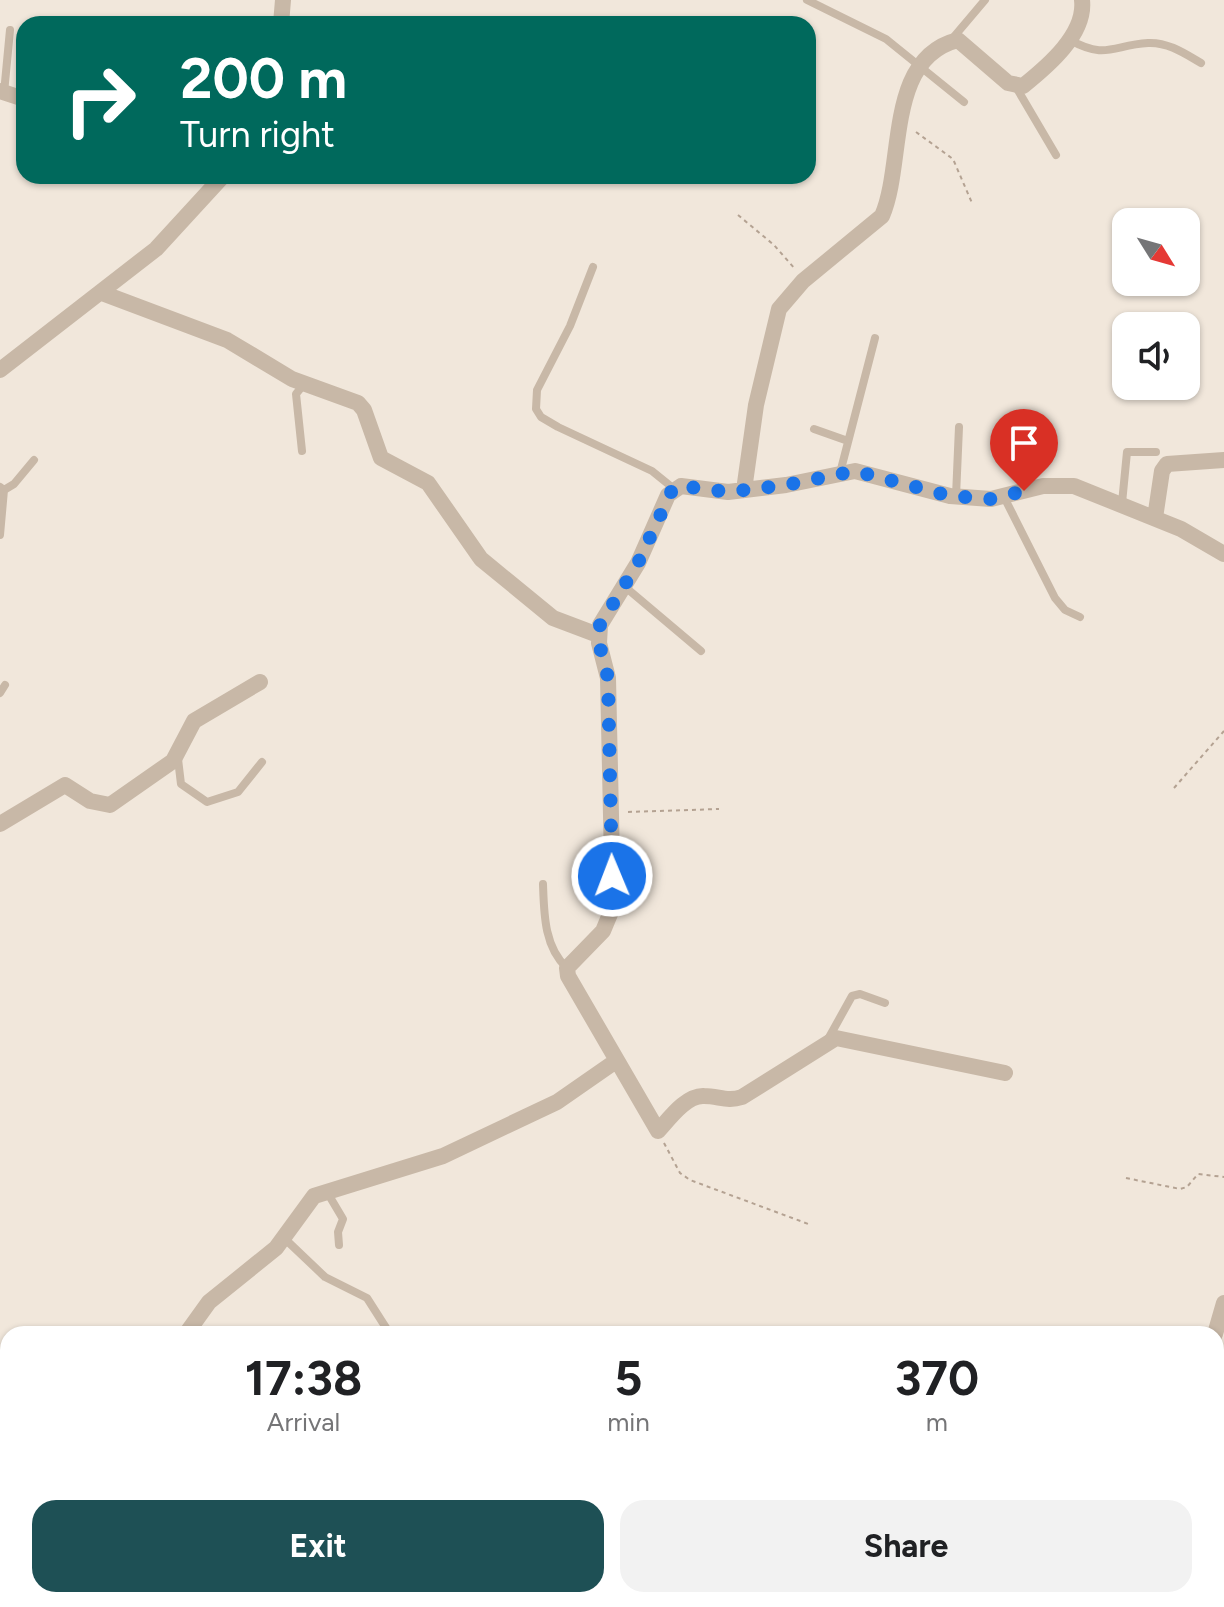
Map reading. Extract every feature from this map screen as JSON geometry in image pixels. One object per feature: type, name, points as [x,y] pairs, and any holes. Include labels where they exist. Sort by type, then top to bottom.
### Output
[{"type":"street","points":[[744,490],[756,405],[772,326],[779,309],[803,281],[882,216],[888,203],[907,90],[920,66],[949,43],[958,40],[967,44],[1016,87],[1032,79],[1070,40],[1080,24],[1082,0]]},
{"type":"street","points":[[0,370],[156,249],[216,184]]},
{"type":"street","points":[[102,293],[227,340],[304,384],[358,403],[364,410],[381,458],[428,483],[481,559],[553,618],[598,635]]},
{"type":"street","points":[[1155,518],[1162,471],[1167,464],[1224,460]]},
{"type":"street","points":[[1005,1073],[844,1037],[827,1041],[742,1097],[725,1101],[702,1096],[693,1098],[658,1131],[568,976],[567,968],[609,920],[613,907],[608,678],[598,635],[603,616],[624,586],[673,488],[744,490],[867,471],[956,496],[1004,497],[1059,484],[1093,491],[1122,503],[1190,533],[1224,554]]},
{"type":"street","points":[[0,824],[65,785],[90,801],[110,805],[166,768],[178,754],[194,721],[260,682]]},
{"type":"street","points":[[192,1326],[209,1302],[284,1238],[308,1202],[327,1191],[443,1156],[565,1098],[616,1061]]},
{"type":"street","points":[[1217,1326],[1224,1303]]},
{"type":"lane","points":[[807,0],[867,27],[964,102]]},
{"type":"lane","points":[[949,43],[985,0]]},
{"type":"lane","points":[[2,92],[10,30]]},
{"type":"lane","points":[[1070,40],[1090,51],[1105,52],[1147,43],[1164,44],[1201,63]]},
{"type":"lane","points":[[1016,87],[1056,155]]},
{"type":"lane","points":[[593,267],[570,326],[537,390],[536,409],[541,417],[558,427],[652,471],[673,488]]},
{"type":"lane","points":[[840,473],[875,338]]},
{"type":"lane","points":[[302,451],[296,394],[304,384]]},
{"type":"lane","points":[[956,496],[959,427]]},
{"type":"lane","points":[[814,429],[848,441]]},
{"type":"lane","points":[[1122,503],[1127,452],[1156,452]]},
{"type":"lane","points":[[0,535],[2,488],[14,484],[34,460]]},
{"type":"lane","points":[[1004,497],[1055,598],[1065,610],[1080,617]]},
{"type":"lane","points":[[624,586],[701,651]]},
{"type":"lane","points":[[178,754],[181,784],[207,802],[238,792],[262,762]]},
{"type":"lane","points":[[543,884],[545,928],[558,959],[567,968]]},
{"type":"lane","points":[[827,1041],[852,996],[860,994],[885,1003]]},
{"type":"lane","points":[[327,1191],[343,1219],[338,1232],[339,1245]]},
{"type":"lane","points":[[284,1238],[325,1277],[367,1298],[385,1326]]},
{"type":"path","points":[[900,123],[941,146],[953,159],[972,203]]},
{"type":"path","points":[[738,215],[774,245],[803,281]]},
{"type":"path","points":[[1174,788],[1224,731]]},
{"type":"path","points":[[611,813],[719,809]]},
{"type":"path","points":[[658,1131],[680,1173],[690,1180],[811,1225]]},
{"type":"path","points":[[1126,1178],[1180,1189],[1187,1187],[1198,1174],[1224,1177]]},
{"type":"route","points":[[612,876],[608,678],[598,635],[603,616],[633,573],[673,488],[681,486],[728,492],[867,471],[950,496],[991,499],[1024,491]]}]
